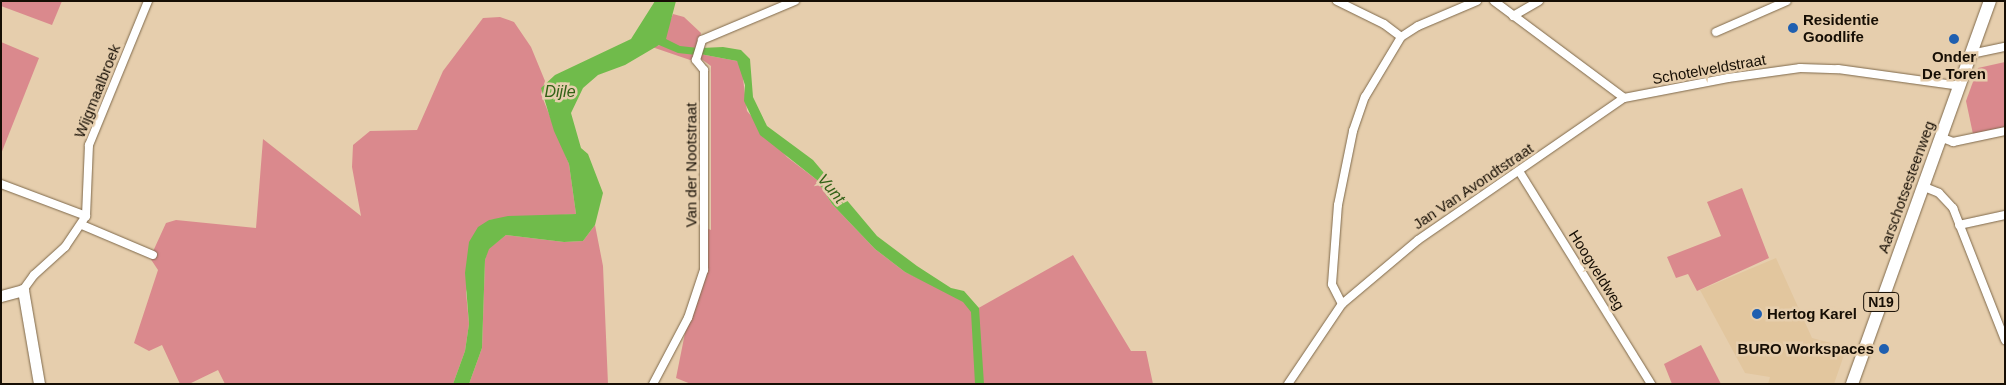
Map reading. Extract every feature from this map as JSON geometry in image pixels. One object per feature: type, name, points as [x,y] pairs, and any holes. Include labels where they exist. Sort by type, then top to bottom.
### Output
[{"type":"main road","name":"Aarschotsesteenweg","points":[[1852,384],[1922,186],[1961,86],[1990,1]]},
{"type":"street","name":"Wijgmaalbroek","points":[[23,290],[82,225],[86,216],[89,146],[148,1]]},
{"type":"street","name":"Van der Nootstraat","points":[[653,384],[688,318],[704,270],[704,70],[697,59],[701,41],[795,1]]},
{"type":"street","points":[[1337,1],[1384,24],[1401,37]]},
{"type":"street","points":[[1342,304],[1332,284],[1338,205],[1353,131],[1380,66],[1401,37],[1418,26],[1477,1]]},
{"type":"street","points":[[1494,1],[1624,98]]},
{"type":"street","points":[[1513,16],[1539,1]]},
{"type":"street","points":[[1716,32],[1787,1]]},
{"type":"street","points":[[1971,54],[2005,47]]},
{"type":"street","name":"Schotelveldstraat","points":[[1624,98],[1728,78],[1800,68],[1838,69],[1961,86]]},
{"type":"street","name":"Jan Van Avondtstraat","points":[[1288,384],[1342,304],[1418,240],[1624,98]]},
{"type":"street","points":[[1940,137],[1953,142],[2005,131]]},
{"type":"street","name":"Hoogveldweg","points":[[1519,171],[1651,384]]},
{"type":"street","points":[[1,184],[86,216]]},
{"type":"street","points":[[1922,186],[1947,200],[1959,224],[2005,340]]},
{"type":"street","points":[[1959,224],[2005,215]]},
{"type":"street","points":[[82,225],[153,254]]},
{"type":"street","points":[[1,296],[23,290],[39,384]]},
{"type":"shaded area","points":[[1,1],[62,1],[52,25],[1,6]]},
{"type":"shaded area","points":[[673,14],[684,17],[701,33],[693,61],[652,47],[660,45]]},
{"type":"shaded area","points":[[500,17],[514,22],[531,47],[545,81],[541,94],[569,164],[576,214],[489,220],[466,292],[469,324],[465,351],[453,384],[225,384],[218,370],[189,384],[180,384],[162,345],[149,351],[134,343],[158,270],[150,258],[166,223],[176,220],[256,228],[263,139],[361,216],[352,167],[353,145],[370,131],[417,130],[443,71],[483,18]]},
{"type":"shaded area","points":[[1,42],[39,58],[1,154]]},
{"type":"shaded area","points":[[700,54],[737,61],[742,70],[747,111],[787,157],[817,180],[832,204],[875,249],[905,272],[965,300],[975,310],[1073,255],[1131,351],[1146,351],[1153,384],[691,384],[676,378],[688,318],[704,270],[704,227],[711,230],[711,66],[700,58]]},
{"type":"shaded area","points":[[2005,62],[2005,127],[1973,134],[1966,101],[1978,68]]},
{"type":"shaded area","points":[[1742,188],[1769,258],[1697,291],[1688,274],[1676,278],[1667,257],[1721,236],[1707,202]]},
{"type":"shaded area","points":[[595,225],[603,266],[608,384],[469,384],[482,348],[485,260],[488,249],[506,235],[564,242],[583,241]]},
{"type":"shaded area","name":"Hertog Karel","points":[[1776,258],[1812,338],[1831,343],[1830,350],[1844,355],[1834,384],[1768,384],[1770,377],[1745,373],[1700,290]]},
{"type":"shaded area","points":[[1701,345],[1721,384],[1672,384],[1664,364]]},
{"type":"water","name":"Dijle","points":[[655,1],[676,1],[666,39],[680,46],[698,48],[696,55],[678,53],[659,45],[625,65],[598,75],[583,88],[571,113],[581,148],[588,154],[603,193],[595,225],[583,241],[564,242],[506,235],[489,249],[485,260],[482,348],[469,384],[453,384],[465,351],[469,324],[465,273],[469,242],[478,227],[489,220],[508,216],[576,214],[569,164],[554,131],[541,88],[555,75],[631,39]]},
{"type":"water","name":"Vunt","points":[[723,47],[741,50],[750,59],[753,97],[767,126],[813,160],[877,236],[917,266],[951,288],[964,291],[979,308],[984,384],[975,384],[971,312],[963,302],[905,272],[875,249],[832,204],[817,180],[760,135],[744,101],[745,85],[737,61],[700,54],[701,48]]},
{"type":"place","name":"Residentie Goodlife","points":[[1793,28]]},
{"type":"place","name":"Onder De Toren","points":[[1954,39]]},
{"type":"place","name":"Hertog Karel","points":[[1757,314]]},
{"type":"place","name":"BURO Workspaces","points":[[1884,349]]}]
